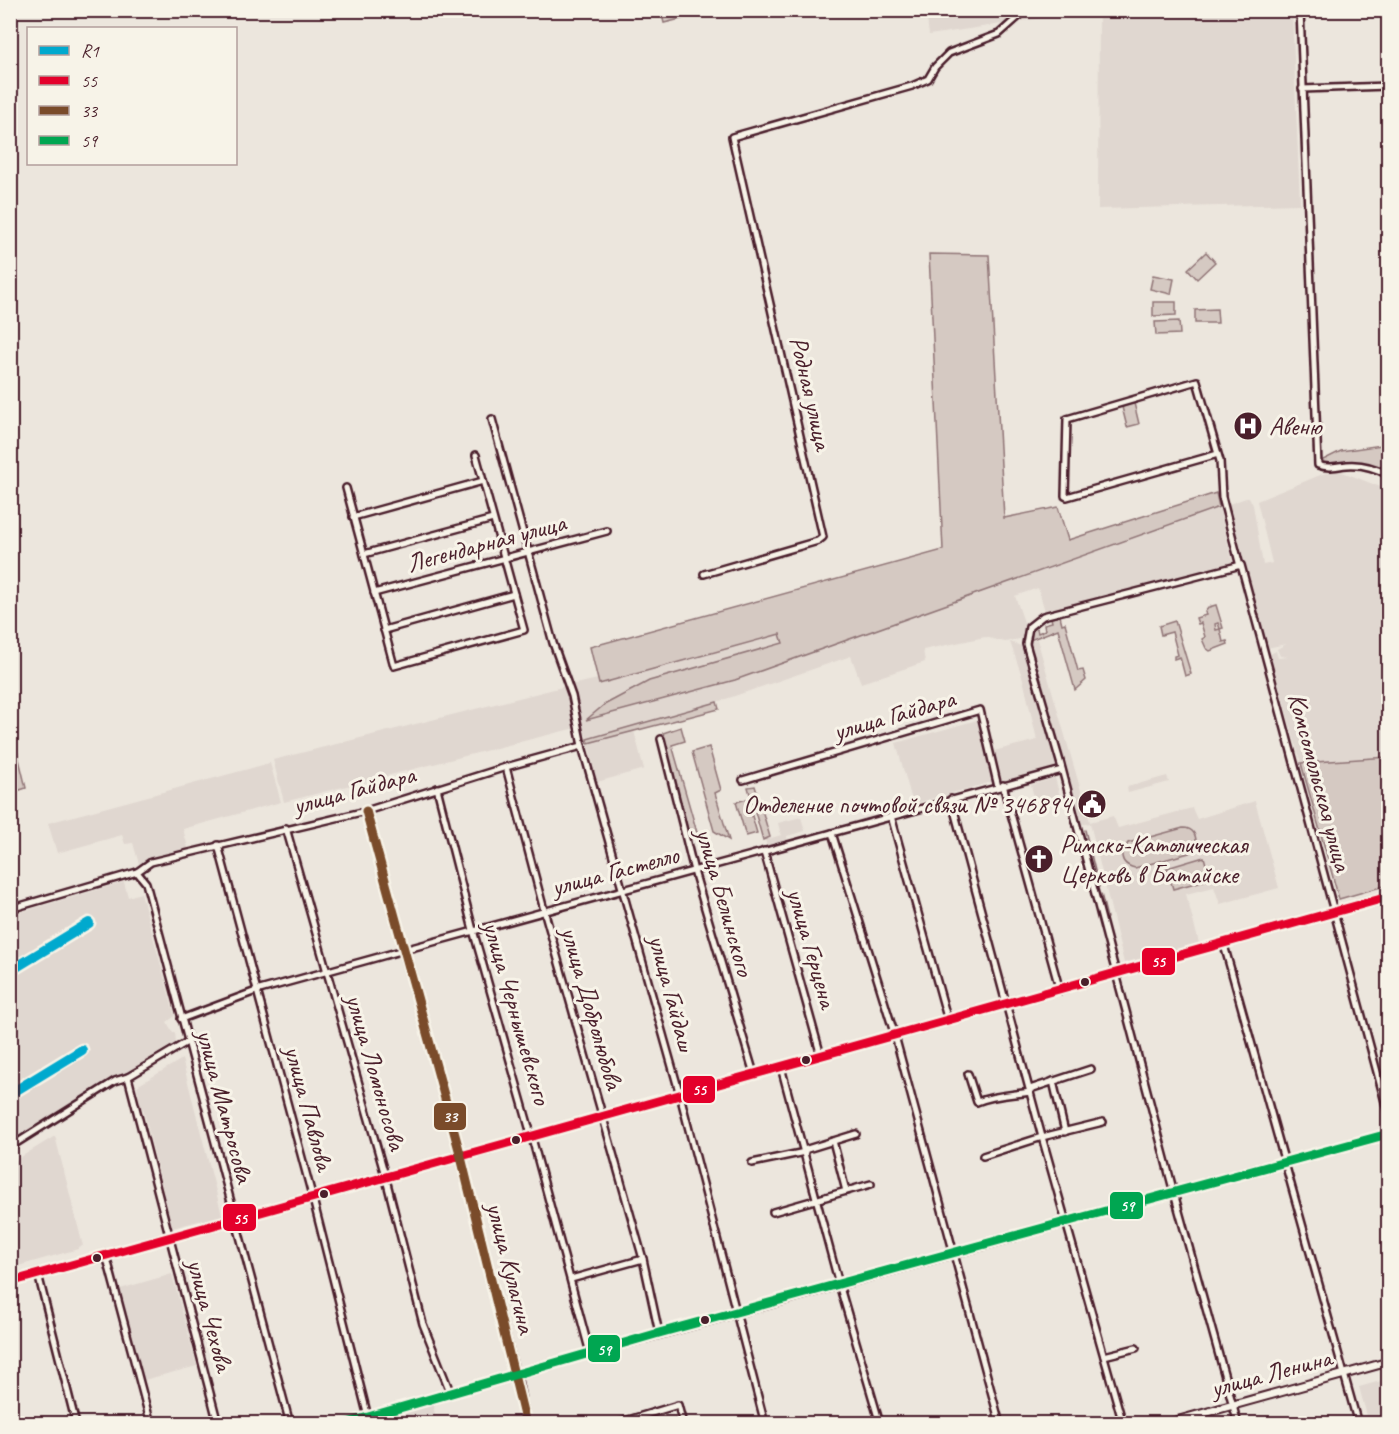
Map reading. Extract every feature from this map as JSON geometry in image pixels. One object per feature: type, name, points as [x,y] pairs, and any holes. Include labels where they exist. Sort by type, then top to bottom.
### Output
[{"type":"main road","points":[[516,1375],[659,1333],[1389,1134]]},
{"type":"main road","name":"улица Кулагина","points":[[516,1375],[526,1424]]},
{"type":"street","name":"Родная улица","points":[[704,574],[818,541],[823,537],[732,137],[912,86],[928,79],[949,54],[999,34],[1026,10]]},
{"type":"street","points":[[1300,10],[1318,465],[1327,468],[1350,465],[1373,468],[1389,476]]},
{"type":"street","points":[[1302,89],[1389,86]]},
{"type":"street","name":"Комсомольская улица","points":[[1218,454],[1065,496],[1067,418],[1197,381],[1218,454],[1222,497],[1268,658],[1389,1113]]},
{"type":"street","name":"улица Гайдаш","points":[[492,419],[553,643],[572,696],[582,746],[680,1095],[765,1424]]},
{"type":"street","points":[[346,488],[394,666],[524,630],[476,454]]},
{"type":"street","points":[[353,517],[483,481]]},
{"type":"street","points":[[364,554],[493,519]]},
{"type":"street","name":"Легендарная улица","points":[[374,593],[607,531]]},
{"type":"street","points":[[1238,1424],[1026,644],[1029,627],[1043,616],[1241,566]]},
{"type":"street","points":[[384,630],[514,594]]},
{"type":"street","name":"улица Гайдара","points":[[743,780],[980,710],[1001,786]]},
{"type":"street","name":"улица Белинского","points":[[661,739],[694,871],[754,1074]]},
{"type":"street","name":"улица Гайдара","points":[[10,909],[137,872],[151,862],[286,828],[366,811],[582,746]]},
{"type":"street","name":"улица Добролюбова","points":[[506,767],[643,1259],[659,1333]]},
{"type":"street","name":"улица Гастелло","points":[[182,1019],[256,991],[544,910],[623,891],[1062,770]]},
{"type":"street","points":[[1001,786],[1059,991]]},
{"type":"street","name":"улица Чернышевского","points":[[437,788],[473,930],[590,1353]]},
{"type":"street","points":[[951,799],[1042,1137],[1123,1424]]},
{"type":"street","name":"улица Кулагина","points":[[366,811],[461,1157],[516,1375]]},
{"type":"street","points":[[891,816],[948,1021]]},
{"type":"street","name":"улица Ломоносова","points":[[286,828],[386,1179],[423,1324],[451,1394]]},
{"type":"street","points":[[832,833],[895,1036],[1000,1424]]},
{"type":"street","name":"улица Павлова","points":[[218,845],[313,1199],[368,1417]]},
{"type":"street","name":"улица Герцена","points":[[764,851],[821,1056]]},
{"type":"street","name":"улица Матросова","points":[[137,872],[146,883],[290,1424]]},
{"type":"street","points":[[10,1282],[386,1179],[1389,897]]},
{"type":"street","points":[[1224,945],[1358,1424]]},
{"type":"street","points":[[10,1147],[115,1081],[128,1077],[188,1042]]},
{"type":"street","points":[[781,1067],[839,1284],[880,1424]]},
{"type":"street","points":[[968,1074],[977,1102],[992,1096],[1002,1097],[1030,1090],[1091,1069]]},
{"type":"street","name":"улица Чехова","points":[[128,1077],[218,1424]]},
{"type":"street","points":[[1053,1081],[1065,1132]]},
{"type":"street","points":[[983,1156],[1042,1137],[1103,1122]]},
{"type":"street","points":[[752,1163],[804,1151],[856,1134]]},
{"type":"street","points":[[832,1141],[846,1191]]},
{"type":"street","points":[[773,1212],[871,1184]]},
{"type":"street","points":[[106,1255],[151,1424]]},
{"type":"street","points":[[571,1279],[643,1259]]},
{"type":"street","points":[[38,1274],[76,1424]]},
{"type":"street","points":[[1104,1356],[1136,1347]]},
{"type":"street","name":"улица Ленина","points":[[1165,1424],[1389,1362]]},
{"type":"street","points":[[344,1424],[516,1375]]},
{"type":"street","points":[[615,1424],[678,1405],[683,1424]]},
{"type":"shaded area","points":[[661,10],[713,11],[664,23]]},
{"type":"shaded area","points":[[926,10],[1088,11],[929,35]]},
{"type":"shaded area","points":[[1099,11],[1292,11],[1300,204],[1098,209]]},
{"type":"shaded area","points":[[1206,252],[1215,262],[1197,279],[1188,269]]},
{"type":"shaded area","points":[[929,254],[989,255],[1004,518],[1058,507],[1068,540],[1216,493],[1219,507],[735,680],[586,720],[604,705],[649,681],[783,643],[780,634],[599,684],[590,647],[943,550]]},
{"type":"shaded area","points":[[1153,275],[1174,279],[1171,294],[1150,289]]},
{"type":"shaded area","points":[[1153,302],[1176,302],[1176,315],[1153,316]]},
{"type":"shaded area","points":[[1217,309],[1218,323],[1195,323],[1195,310]]},
{"type":"shaded area","points":[[1179,321],[1180,334],[1156,335],[1155,322]]},
{"type":"shaded area","points":[[1134,403],[1139,424],[1127,427],[1122,407]]},
{"type":"shaded area","points":[[1388,444],[1388,473],[1370,465],[1329,465],[1321,461],[1341,451]]},
{"type":"shaded area","points":[[1335,469],[1388,490],[1388,757],[1301,763],[1270,654],[1276,651],[1278,658],[1288,657],[1280,656],[1277,649],[1286,644],[1267,648],[1229,504],[1249,497],[1253,505],[1263,565],[1272,563],[1257,501]]},
{"type":"shaded area","points":[[1219,507],[1233,564],[1045,611],[1038,588],[1015,596],[1029,637],[1005,642],[985,637],[923,650],[925,662],[861,683],[851,656],[717,702],[587,739],[583,726],[284,802],[273,760],[566,686],[598,679],[600,684],[781,634],[783,644],[649,681],[588,720],[735,680]]},
{"type":"shaded area","points":[[1216,605],[1223,628],[1220,629],[1223,642],[1227,641],[1228,644],[1210,651],[1202,639],[1205,637],[1201,623],[1198,624],[1196,618],[1206,615],[1205,612],[1209,607]]},
{"type":"shaded area","points":[[1060,616],[1062,624],[1065,623],[1078,671],[1083,670],[1086,680],[1075,690],[1058,629],[1030,640],[1029,634],[1036,626],[1038,633],[1045,630],[1044,624],[1052,622],[1051,618]]},
{"type":"shaded area","points":[[1175,621],[1191,674],[1185,676],[1180,657],[1174,659],[1174,656],[1178,655],[1172,632],[1161,635],[1159,626]]},
{"type":"shaded area","points":[[1037,639],[1090,822],[1113,816],[1118,828],[1192,808],[1197,819],[1255,801],[1279,888],[1220,904],[1214,887],[1186,894],[1199,943],[1124,963],[1090,823],[1080,825],[1030,642]]},
{"type":"shaded area","points":[[1010,642],[1024,647],[1058,767],[999,783],[994,763],[994,751],[1037,740],[1023,679]]},
{"type":"shaded area","points":[[717,702],[719,709],[588,743],[587,739]]},
{"type":"shaded area","points":[[977,720],[995,781],[913,804],[896,743]]},
{"type":"shaded area","points":[[10,722],[26,788],[11,793],[10,793]]},
{"type":"shaded area","points":[[681,727],[685,741],[672,745],[698,836],[690,839],[663,733]]},
{"type":"shaded area","points":[[634,731],[644,769],[597,782],[588,743]]},
{"type":"shaded area","points":[[709,747],[721,790],[715,793],[729,840],[714,831],[692,752]]},
{"type":"shaded area","points":[[1388,757],[1388,885],[1339,899],[1301,763]]},
{"type":"shaded area","points":[[270,763],[281,802],[183,829],[189,851],[139,864],[133,843],[125,844],[122,835],[57,853],[48,823]]},
{"type":"shaded area","points":[[1167,776],[1169,782],[1128,793],[1127,787]]},
{"type":"shaded area","points":[[1055,778],[1061,800],[1036,806],[1031,785]]},
{"type":"shaded area","points":[[755,786],[770,837],[763,840],[748,787]]},
{"type":"shaded area","points":[[747,799],[757,833],[746,836],[736,802]]},
{"type":"shaded area","points":[[801,817],[805,831],[787,836],[788,843],[768,849],[765,840],[781,835],[778,823]]},
{"type":"shaded area","points":[[1183,828],[1190,829],[1196,839],[1196,847],[1189,853],[1135,868],[1123,860],[1122,852],[1128,843]]},
{"type":"shaded area","points":[[1204,857],[1210,879],[1173,889],[1167,868]]},
{"type":"shaded area","points":[[124,882],[128,897],[141,893],[175,1016],[167,1022],[173,1033],[175,1032],[176,1042],[11,1144],[11,915]]},
{"type":"shaded area","points":[[182,1059],[222,1215],[172,1228],[143,1108],[141,1109],[137,1096],[139,1095],[137,1086]]},
{"type":"shaded area","points":[[55,1136],[83,1246],[11,1268],[11,1163]]},
{"type":"shaded area","points":[[172,1274],[197,1366],[144,1380],[120,1289]]},
{"type":"shaded area","points":[[1388,1379],[1388,1423],[1369,1423],[1359,1387]]},
{"type":"shaded area","points":[[435,1402],[437,1423],[359,1423]]},
{"type":"waterway","points":[[1085,830],[1099,887]]},
{"type":"waterway","points":[[1101,894],[1107,918]]},
{"type":"transit line","name":"33","points":[[366,811],[461,1157],[526,1424]]},
{"type":"transit line","name":"55","points":[[10,1282],[1388,897]]},
{"type":"transit line","name":"R1","points":[[10,971],[89,923]]},
{"type":"transit line","name":"R1","points":[[10,1094],[82,1050]]},
{"type":"transit line","name":"59","points":[[344,1424],[659,1333],[1388,1134]]},
{"type":"place","name":"Авеню","points":[[1248,426]]},
{"type":"place","name":"Отделение почтовой связи № 346894","points":[[1092,804]]},
{"type":"place","name":"Римско-Католическая Церковь в Батайске","points":[[1039,859]]}]
